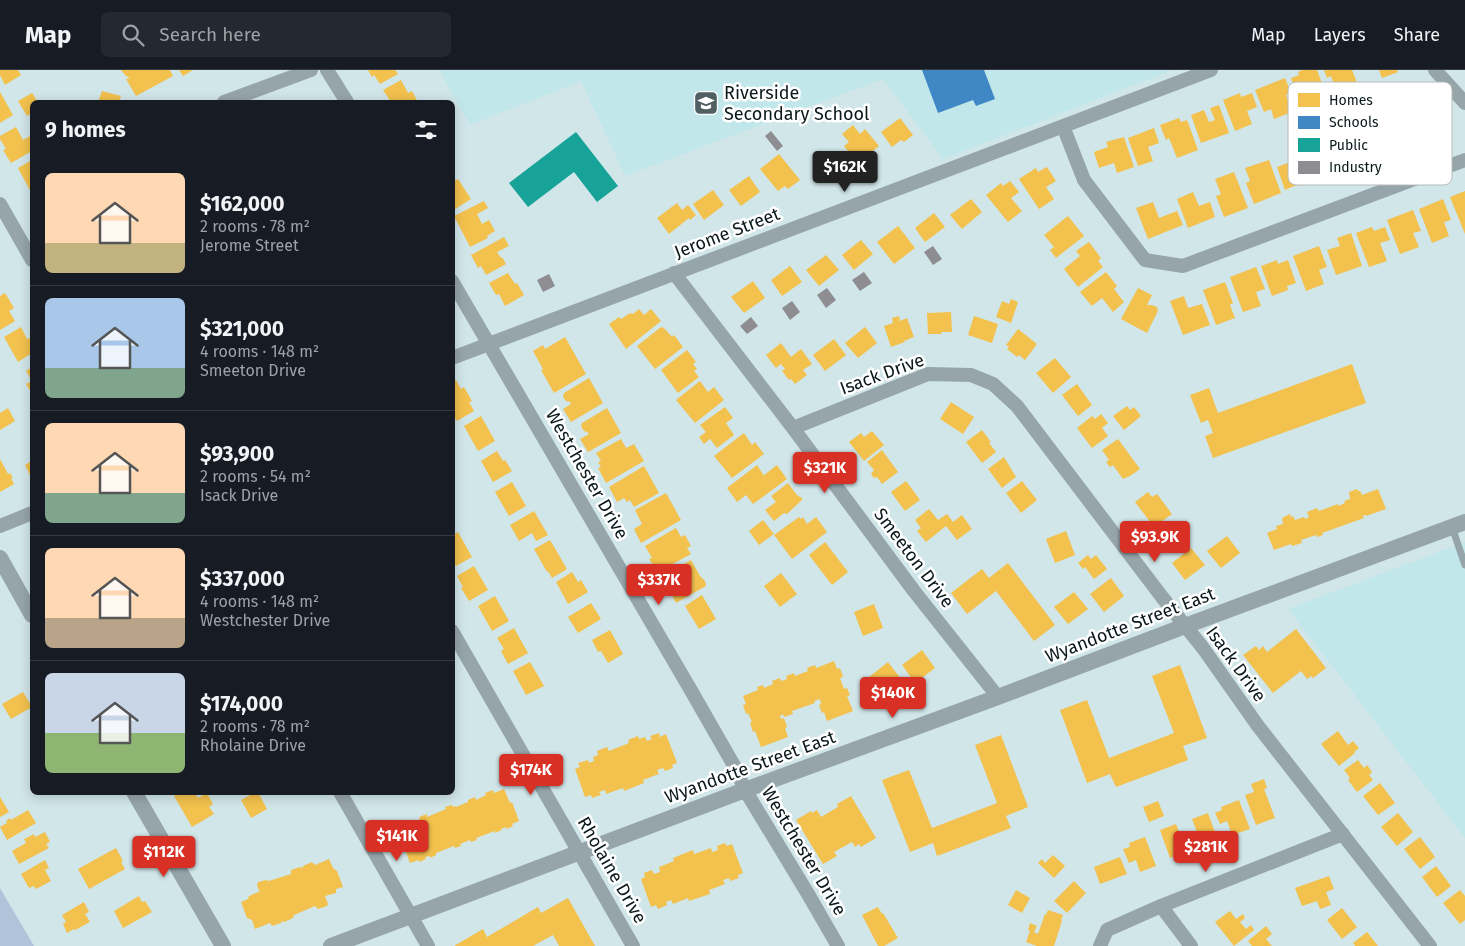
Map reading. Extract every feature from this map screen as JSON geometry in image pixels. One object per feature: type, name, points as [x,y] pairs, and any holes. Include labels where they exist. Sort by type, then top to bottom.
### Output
[{"type":"street","points":[[229,100],[311,70]]},
{"type":"street","points":[[327,70],[346,100]]},
{"type":"street","name":"Jerome Street","points":[[455,357],[1212,70]]},
{"type":"street","points":[[1435,70],[1446,82]]},
{"type":"street","points":[[1452,89],[1465,103]]},
{"type":"street","points":[[1063,126],[1084,180],[1145,260],[1183,266],[1398,185]]},
{"type":"street","points":[[1452,165],[1465,160]]},
{"type":"street","points":[[0,204],[30,256]]},
{"type":"street","name":"Smeeton Drive","points":[[674,273],[793,428],[914,591],[998,697]]},
{"type":"street","name":"Westchester Drive","points":[[455,286],[689,687],[736,769],[745,790],[838,946]]},
{"type":"street","name":"Isack Drive","points":[[793,428],[928,374],[971,375],[993,384],[1017,406],[1203,648],[1258,726],[1430,946]]},
{"type":"street","points":[[0,526],[30,514]]},
{"type":"street","name":"Wyandotte Street East","points":[[331,946],[1458,524]]},
{"type":"street","points":[[0,558],[30,611]]},
{"type":"street","name":"Rholaine Drive","points":[[455,636],[633,946]]},
{"type":"street","points":[[136,795],[223,946]]},
{"type":"street","points":[[342,795],[428,946]]},
{"type":"street","points":[[1100,946],[1107,930],[1161,906],[1343,834]]},
{"type":"street","points":[[1161,906],[1191,946]]},
{"type":"lane","points":[[1458,524],[1465,565]]},
{"type":"shaded area","name":"Riverside Secondary School","points":[[439,70],[1173,70],[943,159],[883,79],[625,176],[581,81],[470,125]]},
{"type":"shaded area","points":[[1465,542],[1465,838],[1288,609]]},
{"type":"shaded area","points":[[0,888],[34,946],[0,946]]},
{"type":"building: Homes","points":[[0,70],[18,70],[21,75],[5,85],[0,75]]},
{"type":"building: Homes","points":[[121,70],[170,70],[173,76],[136,96],[126,79],[130,78]]},
{"type":"building: Homes","points":[[179,70],[193,70],[183,76]]},
{"type":"building: Homes","points":[[368,70],[395,70],[398,74],[380,84],[374,75],[372,77]]},
{"type":"building: Homes","points":[[1302,70],[1317,70],[1322,82],[1292,82],[1291,78],[1299,75],[1298,72]]},
{"type":"building: Homes","points":[[1324,70],[1352,70],[1357,82],[1333,82],[1331,76],[1327,78]]},
{"type":"building: Homes","points":[[1379,70],[1397,70],[1398,72],[1382,78]]},
{"type":"building: Homes","points":[[1285,78],[1288,86],[1288,94],[1286,95],[1288,114],[1274,119],[1271,109],[1264,112],[1255,90]]},
{"type":"building: Homes","points":[[401,80],[408,93],[412,91],[417,100],[390,100],[383,90]]},
{"type":"building: Homes","points":[[102,91],[121,96],[120,100],[99,100]]},
{"type":"building: Homes","points":[[0,92],[13,115],[0,123]]},
{"type":"building: Homes","points":[[32,93],[37,100],[30,100],[30,114],[27,116],[18,101]]},
{"type":"building: Homes","points":[[1240,93],[1241,97],[1252,93],[1257,107],[1247,111],[1252,124],[1235,131],[1223,100]]},
{"type":"building: Homes","points":[[1219,105],[1229,133],[1201,143],[1191,115],[1204,110],[1209,122],[1215,120],[1210,108]]},
{"type":"building: Homes","points":[[900,118],[913,135],[904,142],[901,140],[892,147],[881,132]]},
{"type":"building: Homes","points":[[1179,118],[1181,122],[1187,120],[1198,150],[1177,158],[1169,138],[1166,140],[1160,125]]},
{"type":"building: Homes","points":[[853,125],[860,134],[865,129],[879,146],[865,157],[864,155],[856,161],[844,146],[849,142],[842,134]]},
{"type":"building: Homes","points":[[16,127],[23,140],[30,136],[30,152],[11,163],[3,150],[6,149],[0,136]]},
{"type":"building: Homes","points":[[1154,128],[1159,143],[1148,147],[1153,161],[1138,166],[1128,138]]},
{"type":"building: Homes","points":[[1124,137],[1134,167],[1117,173],[1114,163],[1099,168],[1094,152],[1108,147],[1106,142]]},
{"type":"building: Homes","points":[[779,154],[800,180],[788,189],[785,186],[778,191],[760,169]]},
{"type":"building: Homes","points":[[1269,160],[1281,193],[1254,204],[1246,183],[1250,181],[1245,168]]},
{"type":"building: Homes","points":[[30,161],[30,190],[18,168]]},
{"type":"building: Homes","points":[[1288,163],[1288,185],[1297,185],[1285,190],[1277,167]]},
{"type":"building: Homes","points":[[1047,167],[1056,181],[1046,187],[1054,199],[1039,209],[1019,179],[1036,168],[1038,172]]},
{"type":"building: Homes","points":[[1234,172],[1248,208],[1224,217],[1216,196],[1221,194],[1215,179]]},
{"type":"building: Homes","points":[[749,176],[760,192],[741,206],[729,190]]},
{"type":"building: Homes","points":[[458,179],[471,199],[455,209],[455,180]]},
{"type":"building: Homes","points":[[1010,181],[1019,192],[1011,198],[1022,211],[1008,222],[986,195],[1001,183],[1003,186]]},
{"type":"building: Homes","points":[[713,190],[724,205],[704,220],[693,204]]},
{"type":"building: Homes","points":[[1465,191],[1465,234],[1450,197]]},
{"type":"building: Homes","points":[[1193,192],[1199,206],[1210,202],[1215,217],[1188,228],[1177,199]]},
{"type":"building: Homes","points":[[971,199],[982,212],[962,229],[950,215]]},
{"type":"building: Homes","points":[[1443,199],[1451,220],[1444,222],[1449,236],[1432,243],[1419,209]]},
{"type":"building: Homes","points":[[484,201],[488,208],[477,214],[482,224],[489,220],[495,231],[487,236],[488,238],[470,247],[455,216]]},
{"type":"building: Homes","points":[[1153,202],[1159,218],[1177,211],[1183,225],[1148,239],[1136,208]]},
{"type":"building: Homes","points":[[677,203],[682,210],[688,205],[696,215],[690,220],[689,218],[669,234],[657,218]]},
{"type":"building: Homes","points":[[1413,210],[1421,231],[1413,233],[1419,247],[1400,254],[1387,220]]},
{"type":"building: Homes","points":[[934,213],[945,227],[925,242],[915,228]]},
{"type":"building: Homes","points":[[1068,216],[1084,236],[1056,258],[1050,250],[1054,247],[1044,235]]},
{"type":"building: Homes","points":[[898,226],[915,248],[894,264],[877,242]]},
{"type":"building: Homes","points":[[1372,227],[1374,231],[1385,227],[1390,240],[1380,243],[1387,261],[1369,267],[1356,233]]},
{"type":"building: Homes","points":[[1351,233],[1362,266],[1336,275],[1327,250],[1340,246],[1337,238]]},
{"type":"building: Homes","points":[[504,237],[509,246],[497,252],[506,264],[486,275],[481,266],[478,268],[471,255]]},
{"type":"building: Homes","points":[[861,240],[873,254],[854,270],[842,255]]},
{"type":"building: Homes","points":[[1089,242],[1101,258],[1098,261],[1103,267],[1078,287],[1064,269],[1080,256],[1076,251]]},
{"type":"building: Homes","points":[[1319,246],[1327,267],[1319,270],[1324,284],[1306,291],[1293,256]]},
{"type":"building: Homes","points":[[826,255],[839,270],[819,286],[806,270]]},
{"type":"building: Homes","points":[[1277,260],[1278,264],[1288,260],[1296,283],[1287,286],[1288,290],[1272,296],[1261,266]]},
{"type":"building: Homes","points":[[790,266],[802,282],[782,296],[771,280]]},
{"type":"building: Homes","points":[[1256,267],[1265,289],[1256,292],[1261,306],[1243,312],[1230,277]]},
{"type":"building: Homes","points":[[1106,272],[1117,286],[1114,289],[1124,302],[1113,312],[1102,298],[1092,306],[1080,292]]},
{"type":"building: Homes","points":[[508,273],[524,295],[505,306],[499,294],[496,295],[489,283]]},
{"type":"building: Homes","points":[[753,281],[765,298],[744,313],[731,297]]},
{"type":"building: Homes","points":[[1225,282],[1233,303],[1230,305],[1235,318],[1216,325],[1203,290]]},
{"type":"building: Homes","points":[[1138,288],[1152,295],[1147,305],[1157,307],[1158,311],[1147,333],[1121,319]]},
{"type":"building: Homes","points":[[5,293],[14,308],[9,311],[15,321],[0,330],[0,296]]},
{"type":"building: Homes","points":[[1184,296],[1188,308],[1202,304],[1210,325],[1183,335],[1170,301]]},
{"type":"building: Homes","points":[[1011,299],[1018,302],[1011,323],[996,317],[1002,301],[1009,304]]},
{"type":"building: Homes","points":[[639,309],[644,315],[651,309],[661,321],[626,349],[609,324],[619,317],[621,319],[630,313],[633,314]]},
{"type":"building: Homes","points":[[951,312],[952,332],[928,334],[927,313]]},
{"type":"building: Homes","points":[[899,316],[900,321],[907,318],[914,337],[891,347],[884,326],[893,323],[892,318]]},
{"type":"building: Homes","points":[[974,316],[998,324],[992,343],[968,335]]},
{"type":"building: Homes","points":[[21,327],[27,339],[30,338],[30,354],[18,362],[4,337]]},
{"type":"building: Homes","points":[[661,327],[672,337],[674,335],[683,347],[655,369],[637,346]]},
{"type":"building: Homes","points":[[865,327],[877,343],[858,358],[845,343]]},
{"type":"building: Homes","points":[[1018,329],[1037,344],[1025,360],[1019,355],[1017,357],[1007,349],[1009,347],[1006,345]]},
{"type":"building: Homes","points":[[565,337],[586,374],[554,393],[533,351],[543,345],[545,349]]},
{"type":"building: Homes","points":[[834,339],[846,355],[825,371],[813,355]]},
{"type":"building: Homes","points":[[781,343],[791,357],[801,349],[812,364],[803,370],[807,375],[795,384],[782,371],[785,369],[781,364],[776,368],[766,355]]},
{"type":"building: Homes","points":[[687,350],[696,362],[693,364],[697,369],[694,371],[699,377],[678,393],[661,370]]},
{"type":"building: Homes","points":[[1055,358],[1071,377],[1053,393],[1036,373]]},
{"type":"building: Homes","points":[[1352,364],[1366,403],[1213,458],[1205,436],[1213,433],[1208,420],[1201,423],[1190,395],[1209,388],[1218,413]]},
{"type":"building: Homes","points":[[30,368],[30,378],[26,371]]},
{"type":"building: Homes","points":[[589,378],[603,403],[571,422],[563,409],[571,404],[563,397],[564,393]]},
{"type":"building: Homes","points":[[455,380],[461,389],[464,387],[472,401],[469,402],[474,411],[457,421],[455,418]]},
{"type":"building: Homes","points":[[700,381],[708,392],[714,387],[724,400],[695,423],[676,400]]},
{"type":"building: Homes","points":[[30,382],[30,390],[26,384]]},
{"type":"building: Homes","points":[[1077,384],[1092,405],[1078,416],[1062,395]]},
{"type":"building: Homes","points":[[951,402],[974,417],[963,434],[940,419]]},
{"type":"building: Homes","points":[[1127,406],[1130,410],[1134,407],[1141,416],[1124,430],[1113,416]]},
{"type":"building: Homes","points":[[725,407],[733,418],[726,423],[734,435],[717,448],[710,439],[704,444],[699,437],[706,432],[700,425]]},
{"type":"building: Homes","points":[[8,408],[15,421],[0,430],[0,413]]},
{"type":"building: Homes","points":[[607,408],[621,433],[588,452],[580,439],[589,434],[584,431],[581,426],[582,423]]},
{"type":"building: Homes","points":[[1101,414],[1108,423],[1102,428],[1108,436],[1092,448],[1077,428],[1092,416],[1095,419]]},
{"type":"building: Homes","points":[[481,416],[495,441],[478,451],[464,426]]},
{"type":"building: Homes","points":[[982,430],[996,452],[982,463],[966,442]]},
{"type":"building: Homes","points":[[872,431],[884,445],[864,461],[849,442],[861,433],[864,437]]},
{"type":"building: Homes","points":[[744,433],[752,445],[755,442],[764,454],[732,478],[714,456]]},
{"type":"building: Homes","points":[[621,439],[626,448],[634,444],[644,461],[606,483],[598,468],[601,467],[598,462],[601,461],[596,453]]},
{"type":"building: Homes","points":[[1118,439],[1140,469],[1123,479],[1113,465],[1110,467],[1106,462],[1109,460],[1102,450]]},
{"type":"building: Homes","points":[[882,450],[898,472],[882,484],[877,477],[874,478],[871,474],[874,470],[867,462]]},
{"type":"building: Homes","points":[[497,451],[512,471],[493,482],[481,461]]},
{"type":"building: Homes","points":[[1004,457],[1016,477],[1002,488],[988,469]]},
{"type":"building: Homes","points":[[0,459],[8,474],[10,473],[13,478],[11,478],[14,484],[0,492]]},
{"type":"building: Homes","points":[[30,462],[30,475],[25,465]]},
{"type":"building: Homes","points":[[757,465],[763,476],[777,465],[787,479],[753,504],[746,495],[737,502],[727,488]]},
{"type":"building: Homes","points":[[644,466],[659,493],[634,507],[630,500],[627,502],[624,498],[617,502],[609,487]]},
{"type":"building: Homes","points":[[906,481],[920,500],[905,511],[891,492]]},
{"type":"building: Homes","points":[[1022,481],[1037,500],[1021,513],[1006,493]]},
{"type":"building: Homes","points":[[512,482],[526,506],[509,516],[495,492]]},
{"type":"building: Homes","points":[[788,483],[802,500],[787,514],[784,513],[774,521],[765,510],[776,502],[771,496]]},
{"type":"building: Homes","points":[[1357,489],[1362,495],[1378,489],[1386,509],[1366,516],[1363,515],[1364,518],[1322,533],[1323,535],[1317,537],[1316,535],[1301,540],[1302,543],[1292,546],[1291,544],[1274,550],[1267,533],[1277,529],[1276,526],[1283,524],[1282,518],[1290,514],[1295,520],[1304,517],[1305,519],[1309,517],[1307,512],[1317,508],[1319,511],[1345,503],[1344,501],[1350,499],[1349,492]]},
{"type":"building: Homes","points":[[1148,492],[1152,497],[1157,494],[1172,514],[1154,527],[1135,502]]},
{"type":"building: Homes","points":[[666,493],[681,520],[641,543],[634,529],[642,524],[635,510]]},
{"type":"building: Homes","points":[[929,509],[938,520],[947,514],[953,522],[962,515],[972,529],[957,540],[946,526],[926,542],[917,531],[921,528],[915,520]]},
{"type":"building: Homes","points":[[534,511],[548,535],[536,541],[532,533],[519,541],[510,525]]},
{"type":"building: Homes","points":[[799,517],[801,519],[803,517],[807,524],[816,517],[827,532],[792,559],[774,535]]},
{"type":"building: Homes","points":[[763,520],[774,534],[759,545],[749,531]]},
{"type":"building: Homes","points":[[676,528],[681,537],[685,535],[691,546],[687,548],[691,554],[658,572],[649,559],[652,558],[645,546]]},
{"type":"building: Homes","points":[[1066,531],[1075,555],[1055,563],[1046,539]]},
{"type":"building: Homes","points":[[458,532],[472,557],[456,566],[455,564],[455,534]]},
{"type":"building: Homes","points":[[1227,536],[1240,553],[1221,568],[1207,551]]},
{"type":"building: Homes","points":[[550,540],[567,569],[552,578],[534,549]]},
{"type":"building: Homes","points":[[825,542],[848,572],[832,585],[809,555]]},
{"type":"building: Homes","points":[[1191,548],[1205,565],[1185,580],[1172,563]]},
{"type":"building: Homes","points":[[1088,555],[1091,559],[1096,555],[1107,569],[1094,579],[1085,567],[1083,569],[1078,563]]},
{"type":"building: Homes","points":[[691,560],[705,581],[706,586],[676,603],[670,591],[667,593],[663,585],[665,583],[661,577]]},
{"type":"building: Homes","points":[[1008,563],[1055,625],[1034,641],[996,591],[967,614],[951,593],[982,569],[989,578]]},
{"type":"building: Homes","points":[[474,566],[488,590],[469,601],[461,588],[463,587],[457,576]]},
{"type":"building: Homes","points":[[572,572],[578,582],[581,580],[588,592],[568,604],[556,582]]},
{"type":"building: Homes","points":[[781,573],[797,594],[780,607],[764,586]]},
{"type":"building: Homes","points":[[1111,578],[1124,596],[1104,612],[1090,594]]},
{"type":"building: Homes","points":[[1074,592],[1088,609],[1068,624],[1054,607]]},
{"type":"building: Homes","points":[[702,595],[716,619],[699,629],[685,606]]},
{"type":"building: Homes","points":[[495,596],[509,621],[492,631],[478,606]]},
{"type":"building: Homes","points":[[591,603],[601,619],[578,633],[568,617]]},
{"type":"building: Homes","points":[[874,604],[883,628],[863,636],[854,612]]},
{"type":"building: Homes","points":[[514,628],[528,653],[508,664],[501,651],[504,649],[497,638]]},
{"type":"building: Homes","points":[[1296,629],[1326,668],[1313,678],[1311,676],[1307,679],[1301,671],[1273,693],[1243,655],[1256,646],[1259,650],[1263,646],[1267,652]]},
{"type":"building: Homes","points":[[610,630],[623,654],[608,663],[601,651],[598,652],[592,640]]},
{"type":"building: Homes","points":[[922,650],[935,668],[915,683],[902,665]]},
{"type":"building: Homes","points":[[834,661],[837,669],[840,668],[843,677],[840,678],[844,689],[847,688],[850,695],[847,696],[853,711],[827,721],[819,705],[821,704],[820,699],[814,701],[815,703],[792,711],[793,714],[784,717],[783,714],[780,716],[781,719],[784,718],[788,737],[761,747],[755,731],[753,732],[750,723],[752,722],[748,713],[746,714],[743,705],[746,704],[743,696],[758,690],[757,687],[763,685],[764,688],[773,684],[772,681],[780,678],[781,681],[787,679],[786,676],[794,673],[795,676],[808,671],[807,668],[815,665],[816,668]]},
{"type":"building: Homes","points":[[530,662],[544,686],[526,695],[513,671]]},
{"type":"building: Homes","points":[[888,662],[902,680],[882,695],[869,677]]},
{"type":"building: Homes","points":[[1180,665],[1207,738],[1183,746],[1188,760],[1116,787],[1110,774],[1087,783],[1060,710],[1087,700],[1109,758],[1174,733],[1152,676]]},
{"type":"building: Homes","points":[[23,692],[30,704],[30,708],[11,719],[2,704]]},
{"type":"building: Homes","points":[[1338,731],[1348,745],[1353,741],[1359,748],[1339,766],[1321,744]]},
{"type":"building: Homes","points":[[659,733],[660,737],[666,734],[677,763],[672,765],[673,768],[665,771],[663,768],[657,770],[659,774],[643,780],[644,783],[624,791],[623,788],[606,794],[605,790],[599,792],[601,795],[592,798],[591,795],[585,797],[575,769],[580,767],[578,763],[588,760],[589,763],[594,761],[593,757],[598,755],[597,751],[607,747],[609,751],[629,743],[628,740],[638,736],[639,739],[645,737],[647,741],[652,739],[650,736]]},
{"type":"building: Homes","points":[[1001,735],[1028,807],[1006,816],[1011,828],[937,856],[933,843],[910,852],[882,780],[909,770],[932,828],[997,803],[975,745]]},
{"type":"building: Homes","points":[[1358,760],[1364,768],[1367,765],[1372,772],[1369,775],[1373,780],[1357,792],[1348,780],[1350,778],[1344,770]]},
{"type":"building: Homes","points":[[1264,779],[1267,788],[1264,789],[1275,818],[1256,825],[1245,795],[1254,792],[1251,784]]},
{"type":"building: Homes","points":[[1380,783],[1395,803],[1378,815],[1363,796]]},
{"type":"building: Homes","points":[[504,789],[510,803],[512,802],[519,821],[512,824],[513,826],[476,838],[477,840],[471,842],[470,840],[460,844],[461,846],[455,848],[454,846],[436,853],[436,855],[430,858],[430,856],[425,857],[426,859],[419,862],[419,860],[410,863],[397,828],[406,825],[405,823],[411,820],[412,822],[420,819],[419,817],[427,814],[427,817],[446,809],[445,807],[452,805],[456,807],[475,797],[476,800],[493,790],[494,793]]},
{"type":"building: Homes","points":[[196,795],[198,798],[208,795],[213,804],[209,807],[214,814],[192,827],[174,796]]},
{"type":"building: Homes","points":[[250,795],[260,795],[267,809],[251,818],[241,800]]},
{"type":"building: Homes","points":[[851,796],[876,838],[861,847],[859,844],[855,847],[852,842],[834,852],[837,856],[823,864],[796,820],[811,811],[812,813],[817,810],[821,817],[838,807],[837,804]]},
{"type":"building: Homes","points":[[0,797],[9,812],[0,817]]},
{"type":"building: Homes","points":[[1239,800],[1250,829],[1232,835],[1227,821],[1220,824],[1215,813],[1222,810],[1221,807]]},
{"type":"building: Homes","points":[[1158,801],[1164,816],[1149,822],[1143,807]]},
{"type":"building: Homes","points":[[28,810],[36,823],[7,840],[0,827],[7,823],[6,821],[10,818],[11,820]]},
{"type":"building: Homes","points":[[1208,813],[1218,841],[1203,847],[1192,819]]},
{"type":"building: Homes","points":[[1398,813],[1413,832],[1397,846],[1381,827]]},
{"type":"building: Homes","points":[[1176,824],[1186,851],[1170,858],[1160,830]]},
{"type":"building: Homes","points":[[45,832],[50,842],[46,844],[49,848],[19,864],[12,851],[26,843],[24,839],[34,834],[35,837]]},
{"type":"building: Homes","points":[[1145,837],[1156,866],[1140,872],[1136,860],[1129,863],[1123,849],[1130,847],[1129,843]]},
{"type":"building: Homes","points":[[1420,837],[1435,857],[1420,869],[1404,849]]},
{"type":"building: Homes","points":[[725,843],[727,846],[732,844],[743,873],[738,875],[739,878],[730,881],[729,878],[723,880],[725,884],[709,890],[710,894],[689,901],[688,898],[673,904],[671,900],[666,902],[667,905],[658,909],[656,905],[651,907],[641,879],[645,877],[644,873],[652,870],[654,874],[660,872],[659,867],[674,861],[673,858],[693,850],[694,854],[711,848],[712,852],[718,850],[717,846]]},
{"type":"building: Homes","points":[[116,848],[125,869],[89,889],[78,869]]},
{"type":"building: Homes","points":[[1053,855],[1065,866],[1054,878],[1038,863],[1042,859],[1045,863]]},
{"type":"building: Homes","points":[[1120,857],[1127,874],[1100,884],[1094,867]]},
{"type":"building: Homes","points":[[329,859],[333,868],[337,871],[343,887],[336,889],[336,893],[325,896],[327,906],[318,909],[315,906],[294,915],[293,918],[284,922],[282,921],[272,926],[270,923],[255,929],[252,920],[247,918],[241,902],[248,899],[249,896],[260,893],[257,885],[258,882],[269,881],[291,874],[291,870],[303,868],[303,866],[312,862],[315,865]]},
{"type":"building: Homes","points":[[45,860],[49,868],[45,870],[51,881],[36,889],[34,886],[29,888],[21,874]]},
{"type":"building: Homes","points":[[1436,866],[1451,886],[1437,897],[1422,877]]},
{"type":"building: Homes","points":[[1329,876],[1334,889],[1326,892],[1331,905],[1320,909],[1317,901],[1302,906],[1295,888]]},
{"type":"building: Homes","points":[[1074,881],[1086,893],[1067,913],[1054,901]]},
{"type":"building: Homes","points":[[1016,890],[1030,898],[1022,913],[1008,905]]},
{"type":"building: Homes","points":[[1460,890],[1465,896],[1465,920],[1460,924],[1443,903]]},
{"type":"building: Homes","points":[[139,896],[142,902],[145,901],[152,912],[123,928],[114,911]]},
{"type":"building: Homes","points":[[568,898],[595,946],[559,946],[553,935],[533,946],[454,946],[483,929],[487,937],[538,907],[541,913]]},
{"type":"building: Homes","points":[[84,902],[89,912],[85,914],[90,922],[67,933],[63,924],[66,922],[62,915]]},
{"type":"building: Homes","points":[[878,907],[898,938],[884,946],[878,946],[862,915]]},
{"type":"building: Homes","points":[[1342,908],[1357,927],[1342,939],[1327,920]]},
{"type":"building: Homes","points":[[1048,910],[1063,915],[1054,946],[1037,946],[1026,942],[1030,931],[1028,930],[1030,923],[1037,926],[1034,932],[1038,934]]},
{"type":"building: Homes","points":[[1230,911],[1236,919],[1243,914],[1245,918],[1240,922],[1246,929],[1251,925],[1254,930],[1234,946],[1215,922]]},
{"type":"building: Homes","points":[[1266,926],[1272,934],[1266,939],[1272,946],[1252,946],[1248,941]]},
{"type":"building: Homes","points":[[1367,932],[1378,946],[1355,946],[1353,943]]},
{"type":"building: Schools","points":[[922,70],[984,70],[995,99],[976,106],[973,100],[938,113]]},
{"type":"building: Public","points":[[576,132],[618,186],[597,202],[574,172],[528,207],[509,183]]},
{"type":"building: Industry","points":[[771,131],[783,146],[777,151],[765,136]]},
{"type":"building: Industry","points":[[933,246],[942,259],[933,265],[924,252]]},
{"type":"building: Industry","points":[[864,272],[872,283],[860,291],[852,280]]},
{"type":"building: Industry","points":[[549,274],[555,286],[543,292],[537,280]]},
{"type":"building: Industry","points":[[827,288],[836,300],[826,308],[817,295]]},
{"type":"building: Industry","points":[[792,301],[800,312],[790,320],[782,308]]},
{"type":"building: Industry","points":[[751,317],[758,326],[747,334],[740,326]]},
{"type":"place","name":"Riverside Secondary School","points":[[706,103]]}]
